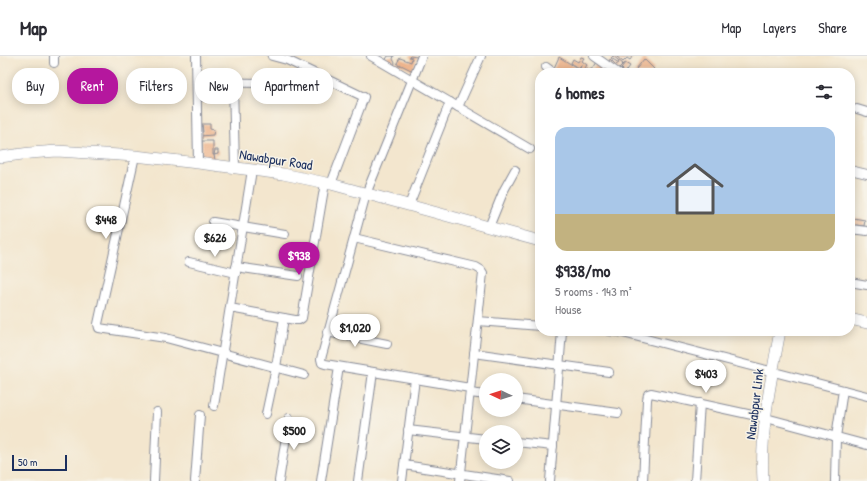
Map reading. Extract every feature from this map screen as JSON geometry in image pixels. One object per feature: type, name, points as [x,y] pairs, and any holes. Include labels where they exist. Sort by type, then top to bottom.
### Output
[{"type":"street","points":[[196,56],[196,68]]},
{"type":"street","points":[[230,308],[295,320],[302,318],[328,184],[364,97],[287,60],[272,56]]},
{"type":"street","points":[[371,56],[530,149]]},
{"type":"street","points":[[422,56],[366,194],[321,355],[321,362],[340,367],[415,379],[479,393]]},
{"type":"street","points":[[458,107],[481,56]]},
{"type":"street","points":[[594,56],[611,68]]},
{"type":"street","points":[[409,205],[450,102]]},
{"type":"street","points":[[197,104],[198,163]]},
{"type":"street","points":[[234,104],[235,168]]},
{"type":"street","points":[[856,109],[867,112]]},
{"type":"street","name":"Nawabpur Road","points":[[0,157],[36,152],[57,151],[135,156],[283,174],[409,205],[535,240]]},
{"type":"street","points":[[135,156],[98,326],[101,330],[166,338],[304,375]]},
{"type":"street","points":[[214,406],[252,170]]},
{"type":"street","points":[[489,227],[504,190],[515,170]]},
{"type":"street","points":[[855,171],[867,174]]},
{"type":"street","points":[[213,222],[285,234]]},
{"type":"street","points":[[855,230],[867,231]]},
{"type":"street","points":[[354,238],[481,270],[482,276],[478,321],[461,477]]},
{"type":"street","points":[[189,262],[236,270],[298,276]]},
{"type":"street","points":[[855,283],[867,285]]},
{"type":"street","points":[[266,414],[276,368],[284,318]]},
{"type":"street","points":[[855,320],[867,322]]},
{"type":"street","points":[[478,321],[535,326]]},
{"type":"street","points":[[328,332],[387,344]]},
{"type":"street","points":[[550,481],[562,336]]},
{"type":"street","points":[[634,336],[867,396]]},
{"type":"street","name":"Nawabpur Link","points":[[763,481],[762,469],[766,418],[772,372],[779,336]]},
{"type":"street","points":[[474,353],[609,372]]},
{"type":"street","points":[[321,481],[340,367]]},
{"type":"street","points":[[358,481],[373,372]]},
{"type":"street","points":[[402,481],[415,379]]},
{"type":"street","points":[[835,481],[836,437],[843,390]]},
{"type":"street","points":[[643,481],[648,394],[653,393],[766,418],[867,444]]},
{"type":"street","points":[[523,400],[618,413]]},
{"type":"street","points":[[695,481],[700,403]]},
{"type":"street","points":[[154,481],[157,412]]},
{"type":"street","points":[[196,481],[200,415]]},
{"type":"street","points":[[279,481],[289,418]]},
{"type":"street","points":[[408,430],[479,437]]},
{"type":"street","points":[[523,443],[553,446]]},
{"type":"street","points":[[404,465],[461,477],[510,481]]},
{"type":"building","points":[[388,56],[394,56],[394,66],[385,61]]},
{"type":"building","points":[[613,56],[623,64],[619,68],[616,68],[609,63],[610,59],[616,65],[619,63],[611,58]]},
{"type":"building","points":[[616,56],[633,56],[630,60],[627,58],[623,62]]},
{"type":"building","points":[[409,57],[417,57],[413,71],[401,65],[399,66],[397,63],[400,58],[411,62],[412,58]]},
{"type":"building","points":[[559,57],[577,68],[554,68]]},
{"type":"building","points":[[581,57],[584,58],[582,61],[587,65],[585,68],[580,68],[581,65],[579,68],[571,63],[573,59],[578,62]]},
{"type":"building","points":[[644,59],[653,68],[637,68]]},
{"type":"building","points":[[597,62],[604,66],[603,68],[593,68]]},
{"type":"building","points":[[625,63],[630,66],[629,68],[621,68]]},
{"type":"building","points":[[202,124],[210,124],[210,129],[214,130],[213,135],[200,136],[200,132],[203,132]]},
{"type":"building","points":[[202,141],[213,141],[213,155],[215,160],[202,158]]},
{"type":"building","points":[[215,150],[218,150],[218,154],[214,155]]},
{"type":"building","points":[[855,218],[865,220],[864,226],[856,225],[856,228]]}]
